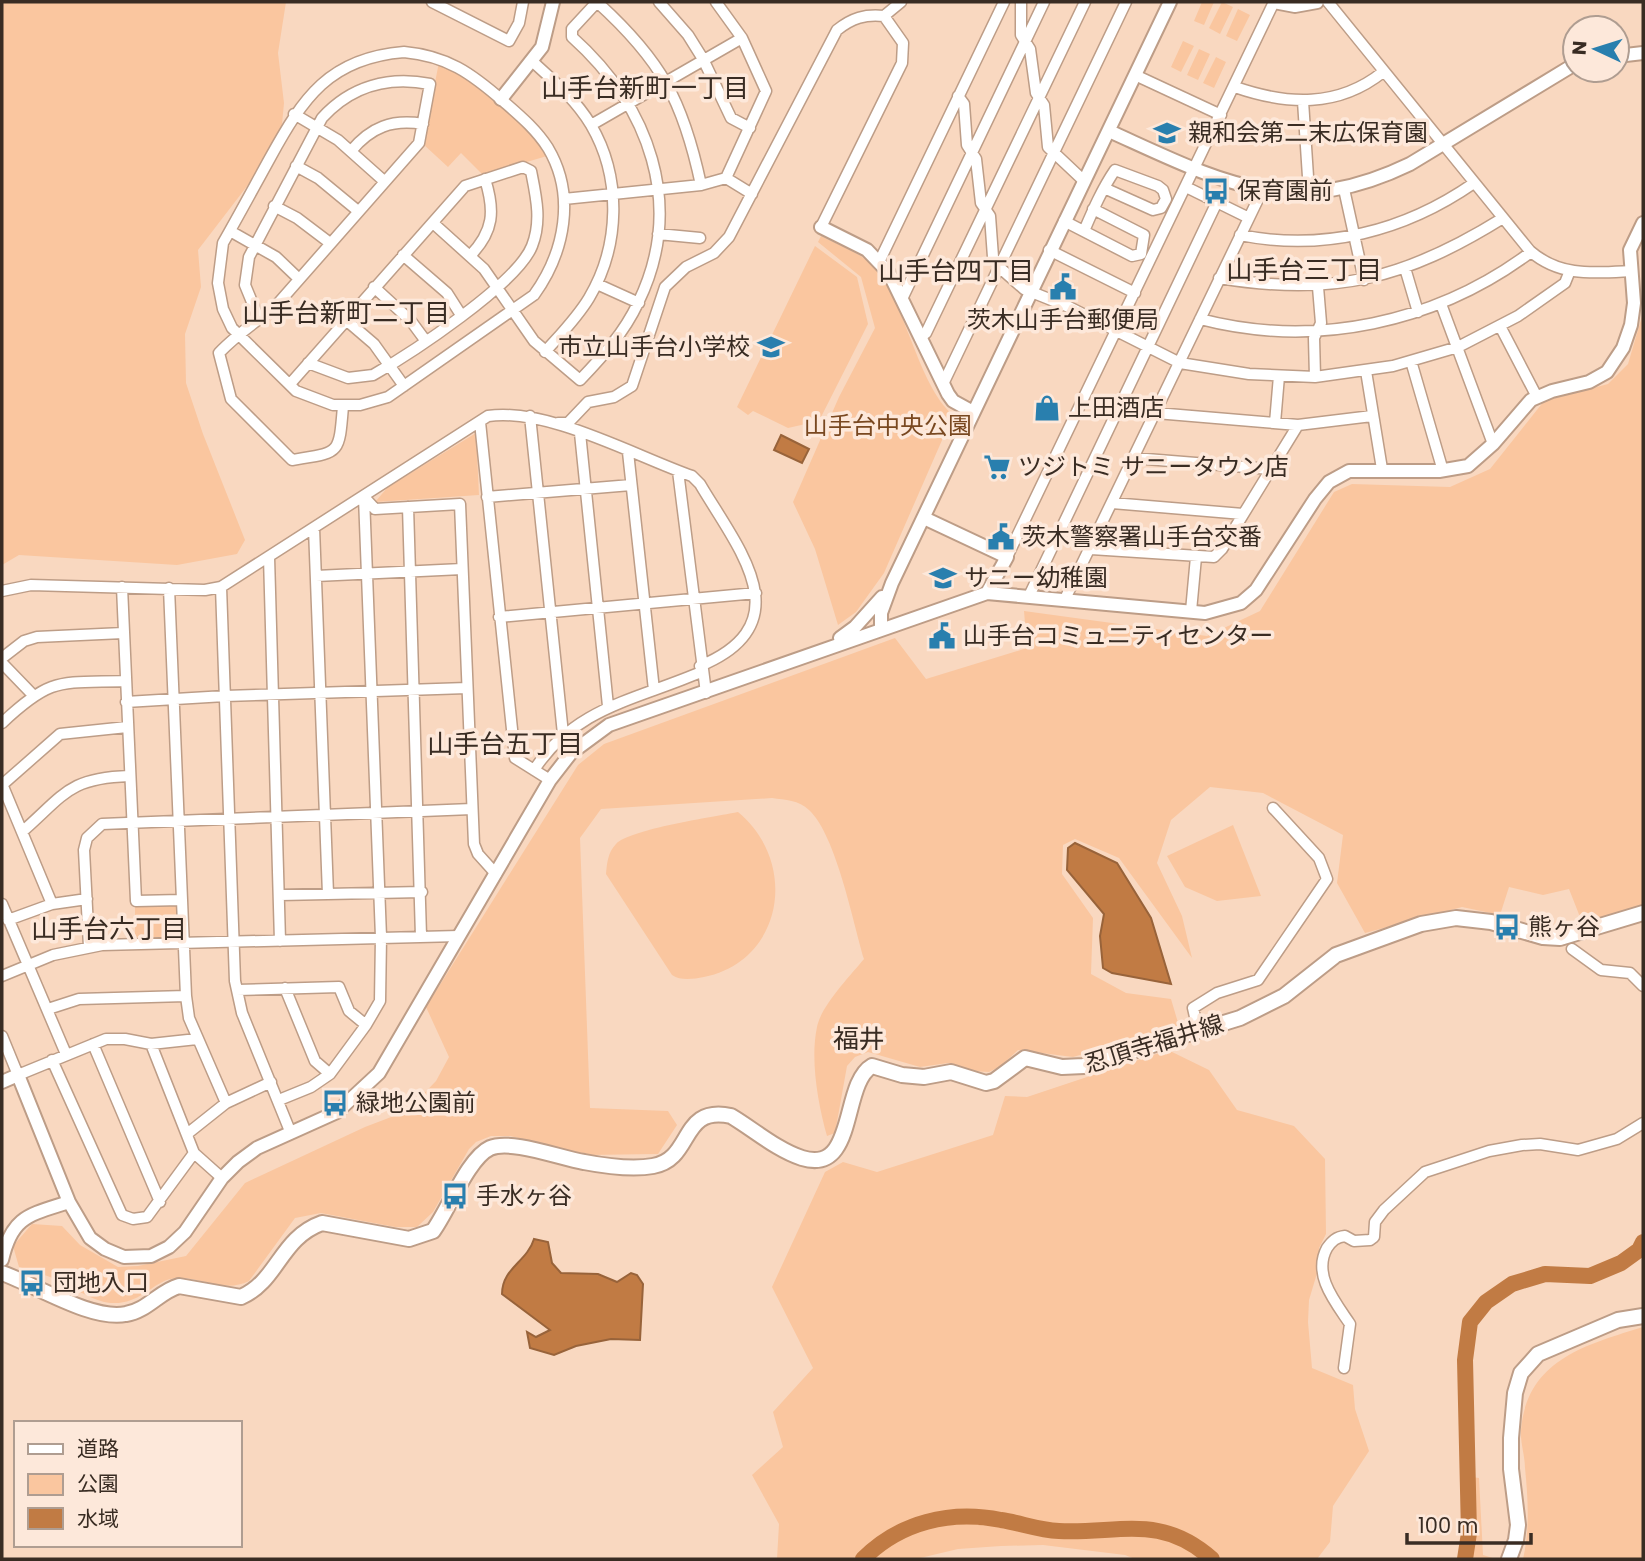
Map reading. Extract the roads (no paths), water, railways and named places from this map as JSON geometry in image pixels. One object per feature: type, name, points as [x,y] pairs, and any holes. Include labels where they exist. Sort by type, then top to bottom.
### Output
[{"type":"main road","name":"忍頂寺福井線","points":[[2,1273],[32,1283],[88,1310],[125,1315],[138,1311],[170,1288],[179,1286],[241,1297],[263,1283],[292,1241],[323,1223],[409,1239],[433,1231],[475,1161],[492,1147],[510,1146],[587,1163],[652,1166],[673,1156],[697,1120],[708,1114],[720,1114],[731,1116],[803,1158],[818,1159],[832,1153],[842,1140],[857,1082],[864,1071],[872,1066],[902,1076],[924,1077],[951,1072],[986,1083],[994,1082],[1025,1058],[1073,1068],[1240,1018],[1284,996],[1336,955],[1421,924],[1456,918],[1491,922],[1543,937],[1560,938],[1643,913]]},
{"type":"main road","points":[[1508,1559],[1516,1540],[1518,1525],[1511,1469],[1511,1438],[1515,1393],[1521,1373],[1538,1354],[1618,1320],[1643,1315]]},
{"type":"street","points":[[432,2],[509,41],[519,23],[523,2]]},
{"type":"street","points":[[500,99],[533,62],[548,30],[553,2]]},
{"type":"street","points":[[432,223],[470,256],[545,352],[580,380],[625,327],[647,282],[658,234],[658,190],[642,128],[629,102],[613,79],[572,37],[572,29],[597,2],[630,32],[667,81],[690,134],[701,185]]},
{"type":"street","points":[[659,2],[688,34],[704,59],[731,118],[750,128]]},
{"type":"street","points":[[716,2],[742,38],[766,91],[726,178]]},
{"type":"street","points":[[554,423],[568,423],[588,402],[614,397],[632,386],[665,287],[672,277],[715,253],[729,237],[836,30],[860,17],[884,16],[901,2]]},
{"type":"street","points":[[880,260],[1003,2]]},
{"type":"street","points":[[1021,2],[1021,35],[1030,50],[1035,93],[1044,105],[1048,147],[1083,180]]},
{"type":"street","points":[[902,299],[1044,2]]},
{"type":"street","points":[[920,338],[926,333],[1086,2]]},
{"type":"street","points":[[943,384],[1126,2]]},
{"type":"street","points":[[881,629],[881,612],[892,583],[1032,292],[1049,250],[1170,2]]},
{"type":"street","points":[[987,593],[1007,557],[1274,2],[1295,6],[1317,2]]},
{"type":"street","points":[[1328,2],[1531,253],[1545,264],[1569,273],[1631,271]]},
{"type":"street","points":[[884,16],[903,43],[902,63],[821,227],[867,250],[880,260],[953,401],[973,412]]},
{"type":"street","points":[[591,125],[742,38]]},
{"type":"street","points":[[404,52],[451,62],[467,70],[536,132],[547,147],[561,179],[564,220],[558,251],[548,275],[534,295],[514,310],[404,386],[376,402],[343,406],[304,395],[237,334],[223,309],[218,284],[220,255],[230,232],[294,114],[319,84],[346,67],[372,57],[404,52]]},
{"type":"street","points":[[533,62],[573,99],[591,125],[601,146],[613,194],[610,247],[597,284],[572,322],[545,352]]},
{"type":"street","points":[[1235,86],[1262,97],[1303,101],[1362,89],[1383,72]]},
{"type":"street","points":[[1109,131],[1218,181],[1262,191],[1309,192],[1344,189],[1382,178],[1443,145],[1561,73]]},
{"type":"street","points":[[1135,75],[1221,114]]},
{"type":"street","points":[[259,319],[246,285],[245,271],[253,245],[322,118],[340,101],[369,86],[401,79],[430,84],[419,143],[274,308],[259,319],[237,334],[219,352],[231,399],[292,460],[330,454],[340,444],[343,406]]},
{"type":"street","points":[[958,96],[964,104],[967,145],[976,159],[981,203],[990,216],[993,257],[999,267],[1032,292],[1149,345],[1180,363],[1279,376],[1315,377],[1366,371],[1411,361],[1458,347],[1500,326],[1558,289],[1565,283],[1569,273]]},
{"type":"street","points":[[1303,101],[1309,192]]},
{"type":"street","points":[[294,114],[351,151],[384,181]]},
{"type":"street","points":[[351,151],[368,134],[380,127],[407,122],[423,124]]},
{"type":"street","points":[[296,166],[318,178],[358,211]]},
{"type":"street","points":[[290,384],[308,363],[346,320],[374,287],[465,186],[523,167],[531,171],[537,202],[531,246],[513,276],[373,375],[348,378],[308,363]]},
{"type":"street","points":[[1084,231],[1104,188],[1118,169],[1158,186],[1163,190],[1166,199],[1161,208],[1153,210],[1104,188]]},
{"type":"street","points":[[564,199],[701,185],[726,178],[752,194]]},
{"type":"street","points":[[470,256],[488,234],[492,221],[493,209],[485,179]]},
{"type":"street","points":[[1240,235],[1303,242],[1354,235],[1406,222],[1474,183]]},
{"type":"street","points":[[1186,187],[1249,218]]},
{"type":"street","points":[[1344,189],[1363,280]]},
{"type":"street","points":[[1065,599],[1262,191]]},
{"type":"street","points":[[1029,596],[1217,202]]},
{"type":"street","points":[[274,206],[297,218],[330,243]]},
{"type":"street","points":[[1063,221],[1132,256],[1141,254],[1144,235],[1093,209]]},
{"type":"street","points":[[1219,278],[1267,286],[1318,287],[1363,280],[1405,268],[1456,248],[1503,218]]},
{"type":"street","points":[[2,1036],[69,1202],[90,1238],[105,1250],[124,1257],[151,1256],[169,1247],[185,1232],[222,1178],[257,1148],[337,1112],[379,1073],[550,780],[571,753],[609,725],[987,593],[1191,611],[1224,610],[1241,603],[1256,590],[1329,482],[1349,471],[1443,471],[1468,466],[1493,444],[1521,410],[1538,397],[1589,382],[1606,372],[1623,348],[1630,325],[1634,303],[1630,250],[1643,223]]},
{"type":"street","points":[[230,232],[276,257],[298,278]]},
{"type":"street","points":[[658,234],[700,238]]},
{"type":"street","points":[[1049,250],[1135,293]]},
{"type":"street","points":[[1200,319],[1251,329],[1318,332],[1375,324],[1441,304],[1494,277],[1531,253]]},
{"type":"street","points":[[403,255],[447,293],[461,315]]},
{"type":"street","points":[[1405,268],[1418,312]]},
{"type":"street","points":[[597,284],[639,303]]},
{"type":"street","points":[[374,287],[411,321],[425,340]]},
{"type":"street","points":[[1315,377],[1314,338],[1321,323],[1318,287]]},
{"type":"street","points":[[1441,304],[1493,444]]},
{"type":"street","points":[[346,320],[374,344],[404,386]]},
{"type":"street","points":[[1500,326],[1538,397]]},
{"type":"street","points":[[1411,361],[1443,471]]},
{"type":"street","points":[[1366,371],[1381,470]]},
{"type":"street","points":[[1275,423],[1279,376]]},
{"type":"street","points":[[2,591],[31,584],[169,589],[221,587],[488,416],[507,413],[554,423],[692,476],[700,484],[752,572],[756,593],[755,614],[742,638],[716,659],[654,690],[608,706],[563,734],[534,770]]},
{"type":"street","points":[[1156,413],[1298,425],[1372,416]]},
{"type":"street","points":[[530,416],[563,734]]},
{"type":"street","points":[[480,422],[515,758],[550,780]]},
{"type":"street","points":[[1091,549],[1214,557],[1298,425]]},
{"type":"street","points":[[580,433],[608,706]]},
{"type":"street","points":[[628,452],[642,604],[654,690]]},
{"type":"street","points":[[1134,458],[1270,469]]},
{"type":"street","points":[[678,471],[700,669],[706,693]]},
{"type":"street","points":[[488,497],[631,485]]},
{"type":"street","points":[[363,497],[375,509],[460,504],[474,844],[478,854],[496,874]]},
{"type":"street","points":[[279,1100],[312,1087],[330,1074],[380,1001],[380,893],[363,497]]},
{"type":"street","points":[[1112,503],[1243,514]]},
{"type":"street","points":[[408,507],[422,892],[421,936]]},
{"type":"street","points":[[924,518],[1007,557]]},
{"type":"street","points":[[314,528],[318,694],[328,894]]},
{"type":"street","points":[[269,556],[281,941]]},
{"type":"street","points":[[1191,611],[1196,557]]},
{"type":"street","points":[[316,576],[462,569]]},
{"type":"street","points":[[829,646],[855,627],[892,583]]},
{"type":"street","points":[[122,587],[136,901],[181,900]]},
{"type":"street","points":[[221,587],[228,819],[237,990],[242,1013],[290,1131]]},
{"type":"street","points":[[169,589],[186,996],[197,1038],[226,1103]]},
{"type":"street","points":[[499,617],[756,593]]},
{"type":"street","points":[[32,694],[2,660],[24,641],[37,637],[123,633]]},
{"type":"street","points":[[2,723],[32,694],[49,685],[125,681]]},
{"type":"street","points":[[126,702],[467,688]]},
{"type":"street","points":[[52,904],[2,784],[60,734],[127,727]]},
{"type":"street","points":[[23,831],[75,784],[99,777],[129,776]]},
{"type":"street","points":[[89,947],[84,850],[87,838],[102,824],[472,808]]},
{"type":"street","points":[[1198,1030],[1193,1008],[1217,993],[1258,980],[1327,879],[1319,858],[1273,808]]},
{"type":"street","points":[[280,895],[422,892]]},
{"type":"street","points":[[8,920],[52,904],[87,899]]},
{"type":"street","points":[[2,904],[30,964],[66,1054]]},
{"type":"street","points":[[2,976],[30,964],[89,947],[459,936]]},
{"type":"street","points":[[1572,949],[1601,970],[1630,973],[1643,986]]},
{"type":"street","points":[[237,990],[339,987],[349,1012],[366,1025]]},
{"type":"street","points":[[285,988],[315,1061],[330,1074]]},
{"type":"street","points":[[48,1009],[79,999],[186,996]]},
{"type":"street","points":[[2,1082],[93,1044],[125,1039],[151,1044],[197,1038]]},
{"type":"street","points":[[93,1044],[160,1202]]},
{"type":"street","points":[[151,1044],[194,1153],[222,1178]]},
{"type":"street","points":[[52,1060],[122,1215],[133,1219],[147,1217],[194,1153]]},
{"type":"street","points":[[187,1134],[226,1103],[271,1082]]},
{"type":"street","points":[[1344,1368],[1350,1324],[1323,1276],[1324,1253],[1331,1242],[1345,1236],[1354,1241],[1370,1240],[1374,1237],[1375,1222],[1384,1210],[1425,1172],[1469,1156],[1522,1145],[1540,1144],[1578,1150],[1617,1139],[1643,1123]]},
{"type":"street","points":[[2,1260],[11,1229],[19,1221],[69,1202]]},
{"type":"water","points":[[781,435],[809,449],[802,463],[774,450]]},
{"type":"water","points":[[1075,843],[1117,863],[1151,918],[1171,984],[1112,973],[1103,968],[1100,936],[1104,914],[1067,870],[1068,848]]},
{"type":"water","points":[[534,1239],[548,1242],[552,1263],[561,1273],[598,1274],[617,1282],[631,1273],[637,1275],[643,1284],[640,1340],[611,1339],[576,1346],[554,1355],[530,1348],[527,1332],[536,1337],[550,1330],[502,1294],[510,1271],[526,1254]]},
{"type":"waterway","points":[[1465,1559],[1469,1533],[1465,1360],[1470,1322],[1486,1302],[1512,1284],[1545,1274],[1590,1276],[1621,1263],[1639,1250],[1643,1242]]},
{"type":"waterway","points":[[863,1559],[877,1546],[909,1528],[945,1518],[963,1517],[982,1517],[1059,1531],[1157,1531],[1193,1545],[1212,1559]]},
{"type":"place","name":"親和会第二末広保育園","points":[[1167,133]]},
{"type":"place","name":"保育園前","points":[[1216,191]]},
{"type":"place","name":"茨木山手台郵便局","points":[[1063,287]]},
{"type":"place","name":"市立山手台小学校","points":[[771,347]]},
{"type":"place","name":"上田酒店","points":[[1047,408]]},
{"type":"place","name":"ツジトミ サニータウン店","points":[[997,467]]},
{"type":"place","name":"茨木警察署山手台交番","points":[[1001,537]]},
{"type":"place","name":"サニー幼稚園","points":[[943,578]]},
{"type":"place","name":"山手台コミュニティセンター","points":[[942,636]]},
{"type":"place","name":"熊ヶ谷","points":[[1507,927]]},
{"type":"place","name":"緑地公園前","points":[[335,1103]]},
{"type":"place","name":"手水ヶ谷","points":[[455,1196]]},
{"type":"place","name":"団地入口","points":[[32,1283]]},
{"type":"district","name":"山手台新町一丁目","points":[[645,88]]},
{"type":"district","name":"山手台三丁目","points":[[1304,270]]},
{"type":"district","name":"山手台四丁目","points":[[956,271]]},
{"type":"district","name":"山手台新町二丁目","points":[[346,313]]},
{"type":"district","name":"山手台五丁目","points":[[505,744]]},
{"type":"district","name":"山手台六丁目","points":[[109,929]]},
{"type":"district","name":"福井","points":[[859,1039]]},
{"type":"park label","name":"山手台中央公園","points":[[888,426]]}]
